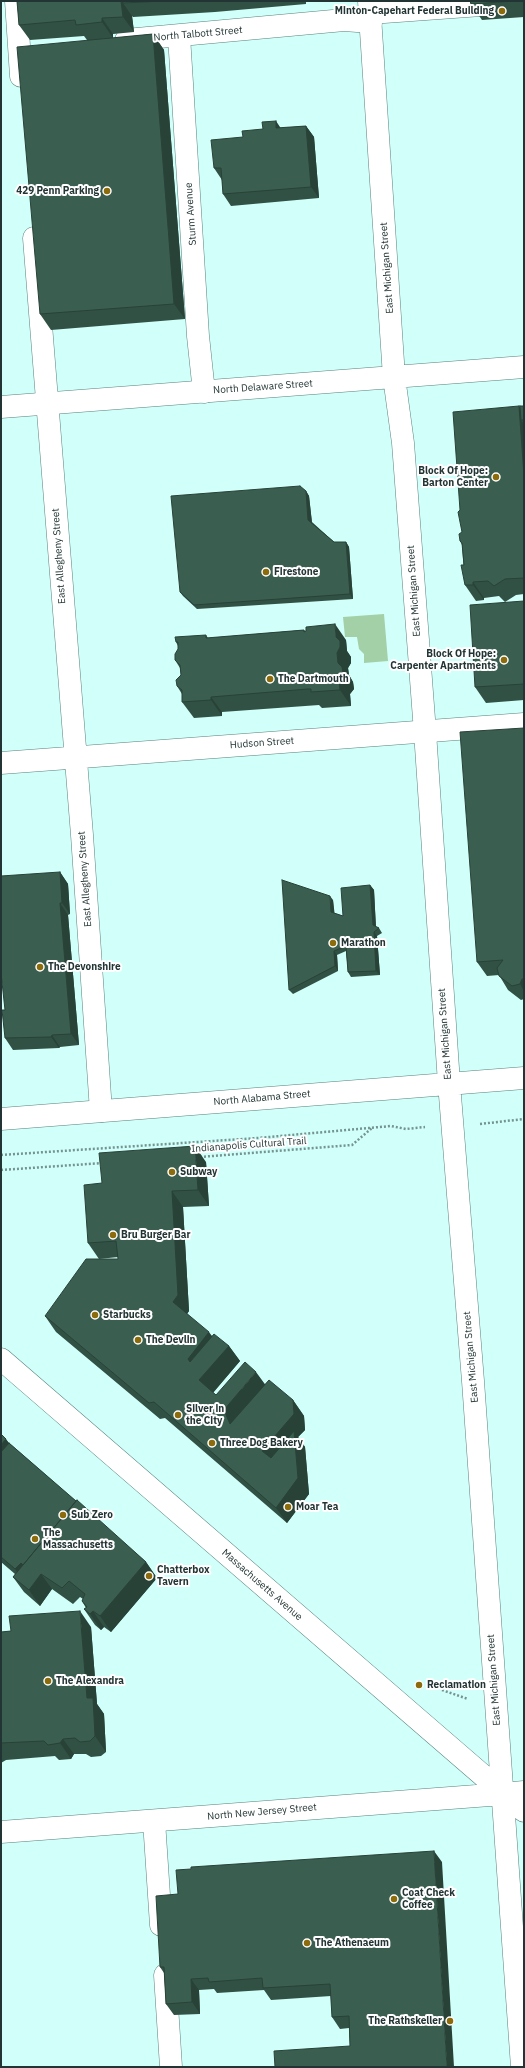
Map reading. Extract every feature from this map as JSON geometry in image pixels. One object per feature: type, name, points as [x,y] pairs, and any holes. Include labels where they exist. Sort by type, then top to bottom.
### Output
[{"type":"main road","points":[[16,1],[10,49],[23,96]]},
{"type":"main road","name":"North Talbott Street","points":[[103,42],[344,20],[370,12],[480,5]]},
{"type":"main road","name":"East Michigan Street","points":[[370,12],[394,377],[403,443],[425,732],[452,1126],[514,1793],[522,2067]]},
{"type":"main road","name":"Sturm Avenue","points":[[179,36],[198,336],[204,392]]},
{"type":"main road","points":[[10,49],[42,46]]},
{"type":"main road","name":"East Allegheny Street","points":[[32,215],[75,756],[101,1111]]},
{"type":"main road","name":"North Delaware Street","points":[[1,407],[524,367]]},
{"type":"main road","name":"Hudson Street","points":[[1,763],[75,756],[524,724]]},
{"type":"main road","name":"North Alabama Street","points":[[1,1119],[524,1078]]},
{"type":"main road","name":"Massachusetts Avenue","points":[[1,1359],[514,1793],[524,1811]]},
{"type":"main road","name":"North New Jersey Street","points":[[1,1832],[514,1793]]},
{"type":"main road","points":[[154,1820],[171,2067]]},
{"type":"path","name":"Indianapolis Cultural Trail","points":[[1,1155],[258,1138],[391,1126],[406,1129],[524,1119]]},
{"type":"path","name":"Indianapolis Cultural Trail","points":[[197,1157],[352,1145],[373,1128]]},
{"type":"path","points":[[1,1170],[111,1163]]},
{"type":"path","points":[[442,1690],[474,1701]]},
{"type":"green space","points":[[384,614],[388,661],[364,663],[364,654],[359,649],[357,637],[345,637],[343,617]]},
{"type":"building","points":[[17,1],[121,1],[123,17],[102,18],[102,22],[76,25],[75,20],[19,25]]},
{"type":"building","points":[[123,1],[165,1],[123,3]]},
{"type":"building","points":[[470,1],[516,1],[471,4]]},
{"type":"building","name":"429 Penn Parking","points":[[153,34],[174,304],[40,314],[17,47]]},
{"type":"building","points":[[276,121],[276,128],[306,126],[311,187],[223,194],[221,168],[214,168],[211,140],[243,137],[242,131],[263,129],[262,122]]},
{"type":"building","name":"Block Of Hope: Barton Center","points":[[519,406],[524,476],[524,578],[505,579],[494,586],[488,581],[473,582],[473,585],[465,585],[461,565],[464,565],[462,543],[460,541],[459,534],[462,532],[458,512],[460,510],[453,412]]},
{"type":"building","points":[[520,406],[524,406],[524,420],[521,420]]},
{"type":"building","name":"Firestone","points":[[300,486],[306,491],[308,520],[334,542],[346,542],[350,594],[194,605],[180,592],[171,496]]},
{"type":"building","name":"Block Of Hope: Carpenter Apartments","points":[[524,601],[524,684],[475,687],[470,605]]},
{"type":"building","name":"The Dartmouth","points":[[335,624],[336,637],[340,641],[340,647],[337,653],[338,663],[342,667],[343,673],[339,678],[340,690],[311,692],[311,689],[308,689],[211,697],[211,700],[182,702],[182,690],[177,686],[176,680],[181,675],[180,665],[175,660],[178,642],[176,642],[175,637],[206,635],[206,638],[304,630],[304,632],[306,631],[306,627]]},
{"type":"building","points":[[524,728],[524,979],[522,979],[520,984],[512,986],[499,976],[497,968],[503,960],[477,962],[460,732]]},
{"type":"building","name":"The Devonshire","points":[[60,872],[62,903],[60,903],[71,1034],[52,1035],[51,1037],[5,1038],[2,1010],[5,1010],[1,973],[1,876]]},
{"type":"building","name":"Marathon","points":[[282,880],[330,896],[331,912],[343,916],[341,888],[370,885],[373,925],[379,928],[374,932],[376,971],[348,972],[346,946],[334,951],[335,966],[289,990]]},
{"type":"building","name":"The Devlin","points":[[195,1146],[198,1190],[172,1191],[178,1295],[173,1302],[209,1332],[188,1359],[190,1362],[214,1334],[229,1346],[199,1380],[216,1395],[245,1362],[256,1372],[224,1410],[230,1424],[269,1380],[293,1400],[294,1414],[262,1451],[271,1458],[294,1431],[298,1478],[276,1508],[154,1402],[149,1403],[45,1316],[86,1259],[118,1259],[116,1241],[88,1243],[84,1185],[102,1183],[99,1153]]},
{"type":"building","points":[[1,1434],[6,1439],[1,1445]]},
{"type":"building","name":"The Massachusetts","points":[[9,1443],[76,1501],[23,1565],[21,1563],[15,1569],[1,1557],[1,1452]]},
{"type":"building","points":[[77,1500],[146,1562],[100,1616],[93,1611],[90,1614],[84,1609],[87,1607],[82,1601],[85,1594],[69,1581],[62,1588],[41,1574],[29,1590],[13,1577]]},
{"type":"building","name":"The Alexandra","points":[[80,1611],[87,1698],[93,1698],[95,1736],[90,1741],[80,1742],[75,1738],[63,1739],[60,1743],[48,1745],[44,1741],[1,1743],[1,1632],[11,1631],[9,1616]]},
{"type":"building","name":"The Athenaeum","points":[[434,1851],[447,2067],[275,2067],[274,2051],[350,2046],[349,2016],[332,2017],[330,1984],[263,1988],[262,1978],[209,1982],[208,1978],[191,1979],[192,2002],[166,2004],[164,1967],[160,1967],[156,1896],[178,1894],[176,1870],[191,1869],[191,1867]]},
{"type":"place","name":"Minton-Capehart Federal Building","points":[[502,11]]},
{"type":"place","name":"429 Penn Parking","points":[[107,191]]},
{"type":"place","name":"Block Of Hope: Barton Center","points":[[496,477]]},
{"type":"place","name":"Firestone","points":[[266,572]]},
{"type":"place","name":"Block Of Hope: Carpenter Apartments","points":[[504,660]]},
{"type":"place","name":"The Dartmouth","points":[[270,679]]},
{"type":"place","name":"Marathon","points":[[333,943]]},
{"type":"place","name":"The Devonshire","points":[[40,967]]},
{"type":"place","name":"Subway","points":[[172,1172]]},
{"type":"place","name":"Bru Burger Bar","points":[[113,1235]]},
{"type":"place","name":"Starbucks","points":[[95,1315]]},
{"type":"place","name":"The Devlin","points":[[138,1340]]},
{"type":"place","name":"Silver in the City","points":[[178,1415]]},
{"type":"place","name":"Three Dog Bakery","points":[[212,1443]]},
{"type":"place","name":"Moar Tea","points":[[288,1507]]},
{"type":"place","name":"Sub Zero","points":[[63,1515]]},
{"type":"place","name":"The Massachusetts","points":[[35,1539]]},
{"type":"place","name":"Chatterbox Tavern","points":[[149,1576]]},
{"type":"place","name":"The Alexandra","points":[[48,1681]]},
{"type":"place","name":"Reclamation","points":[[419,1685]]},
{"type":"place","name":"Coat Check Coffee","points":[[394,1899]]},
{"type":"place","name":"The Athenaeum","points":[[307,1943]]},
{"type":"place","name":"The Rathskeller","points":[[450,2021]]}]
